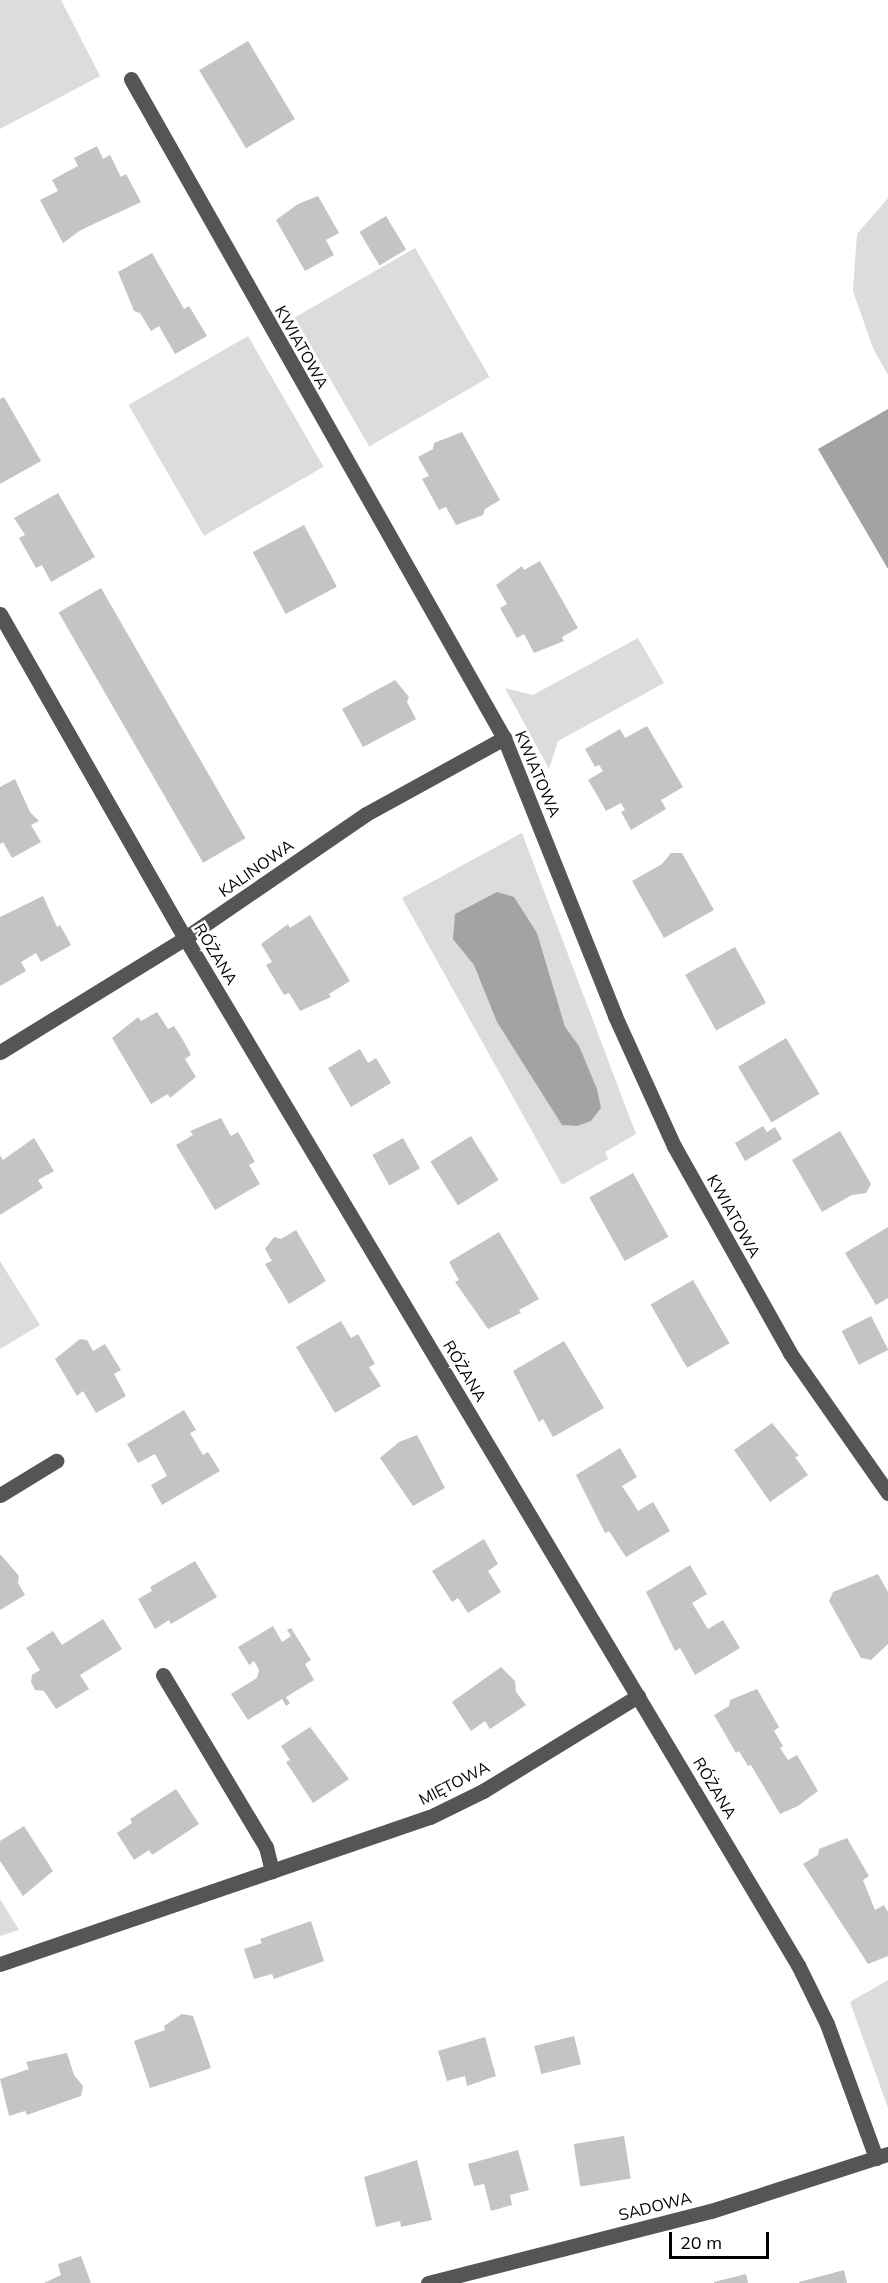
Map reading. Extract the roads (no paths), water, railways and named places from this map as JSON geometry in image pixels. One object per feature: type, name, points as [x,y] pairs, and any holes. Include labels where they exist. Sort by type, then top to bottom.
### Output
[{"type":"street","name":"KWIATOWA","points":[[131,79],[504,738],[615,1016],[675,1146],[790,1353],[888,1493]]},
{"type":"street","name":"RÓŻANA","points":[[0,614],[185,938],[798,1965],[827,2024],[882,2156]]},
{"type":"street","name":"KALINOWA","points":[[0,1052],[185,938],[366,814],[504,738]]},
{"type":"street","points":[[0,1495],[56,1461]]},
{"type":"street","points":[[163,1675],[266,1847],[272,1871]]},
{"type":"street","name":"MIĘTOWA","points":[[0,1964],[430,1818],[483,1791],[638,1696]]},
{"type":"street","name":"SADOWA","points":[[428,2283],[711,2211],[882,2156]]}]
